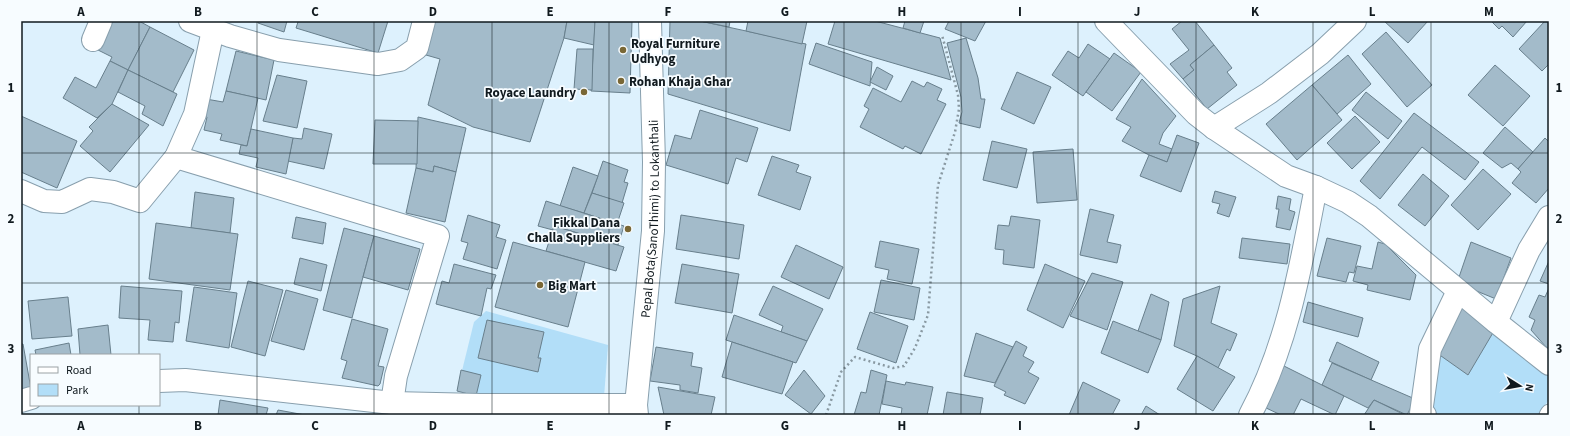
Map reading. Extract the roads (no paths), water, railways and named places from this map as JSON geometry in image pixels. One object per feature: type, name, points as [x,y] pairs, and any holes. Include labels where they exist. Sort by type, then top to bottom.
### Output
[{"type":"street","points":[[190,21],[279,50],[378,64],[400,60],[417,48],[424,21]]},
{"type":"street","name":"Pepal Bota(SanoThimi) to Lokanthali","points":[[637,410],[653,231],[654,162],[650,21]]},
{"type":"street","points":[[1106,21],[1196,114],[1214,128],[1286,176],[1316,187],[1348,202],[1369,216],[1458,291],[1549,364]]},
{"type":"street","points":[[1214,128],[1269,93],[1320,54],[1355,21]]},
{"type":"street","points":[[21,191],[44,201],[62,202],[90,189],[113,192],[140,200],[176,157],[195,114],[214,30]]},
{"type":"street","points":[[176,157],[438,236],[396,376],[392,403]]},
{"type":"street","points":[[1250,415],[1278,352],[1296,286],[1316,187]]},
{"type":"street","points":[[1496,322],[1529,250],[1549,217]]},
{"type":"street","points":[[1425,415],[1421,413],[1430,349],[1458,291]]},
{"type":"street","points":[[160,381],[185,380],[392,403],[637,410]]},
{"type":"place","name":"Royal Furniture Udhyog","points":[[623,50]]},
{"type":"place","name":"Rohan Khaja Ghar","points":[[621,81]]},
{"type":"place","name":"Royace Laundry","points":[[584,92]]},
{"type":"place","name":"Fikkal Dana Challa Suppliers","points":[[628,229]]},
{"type":"place","name":"Big Mart","points":[[540,285]]}]
